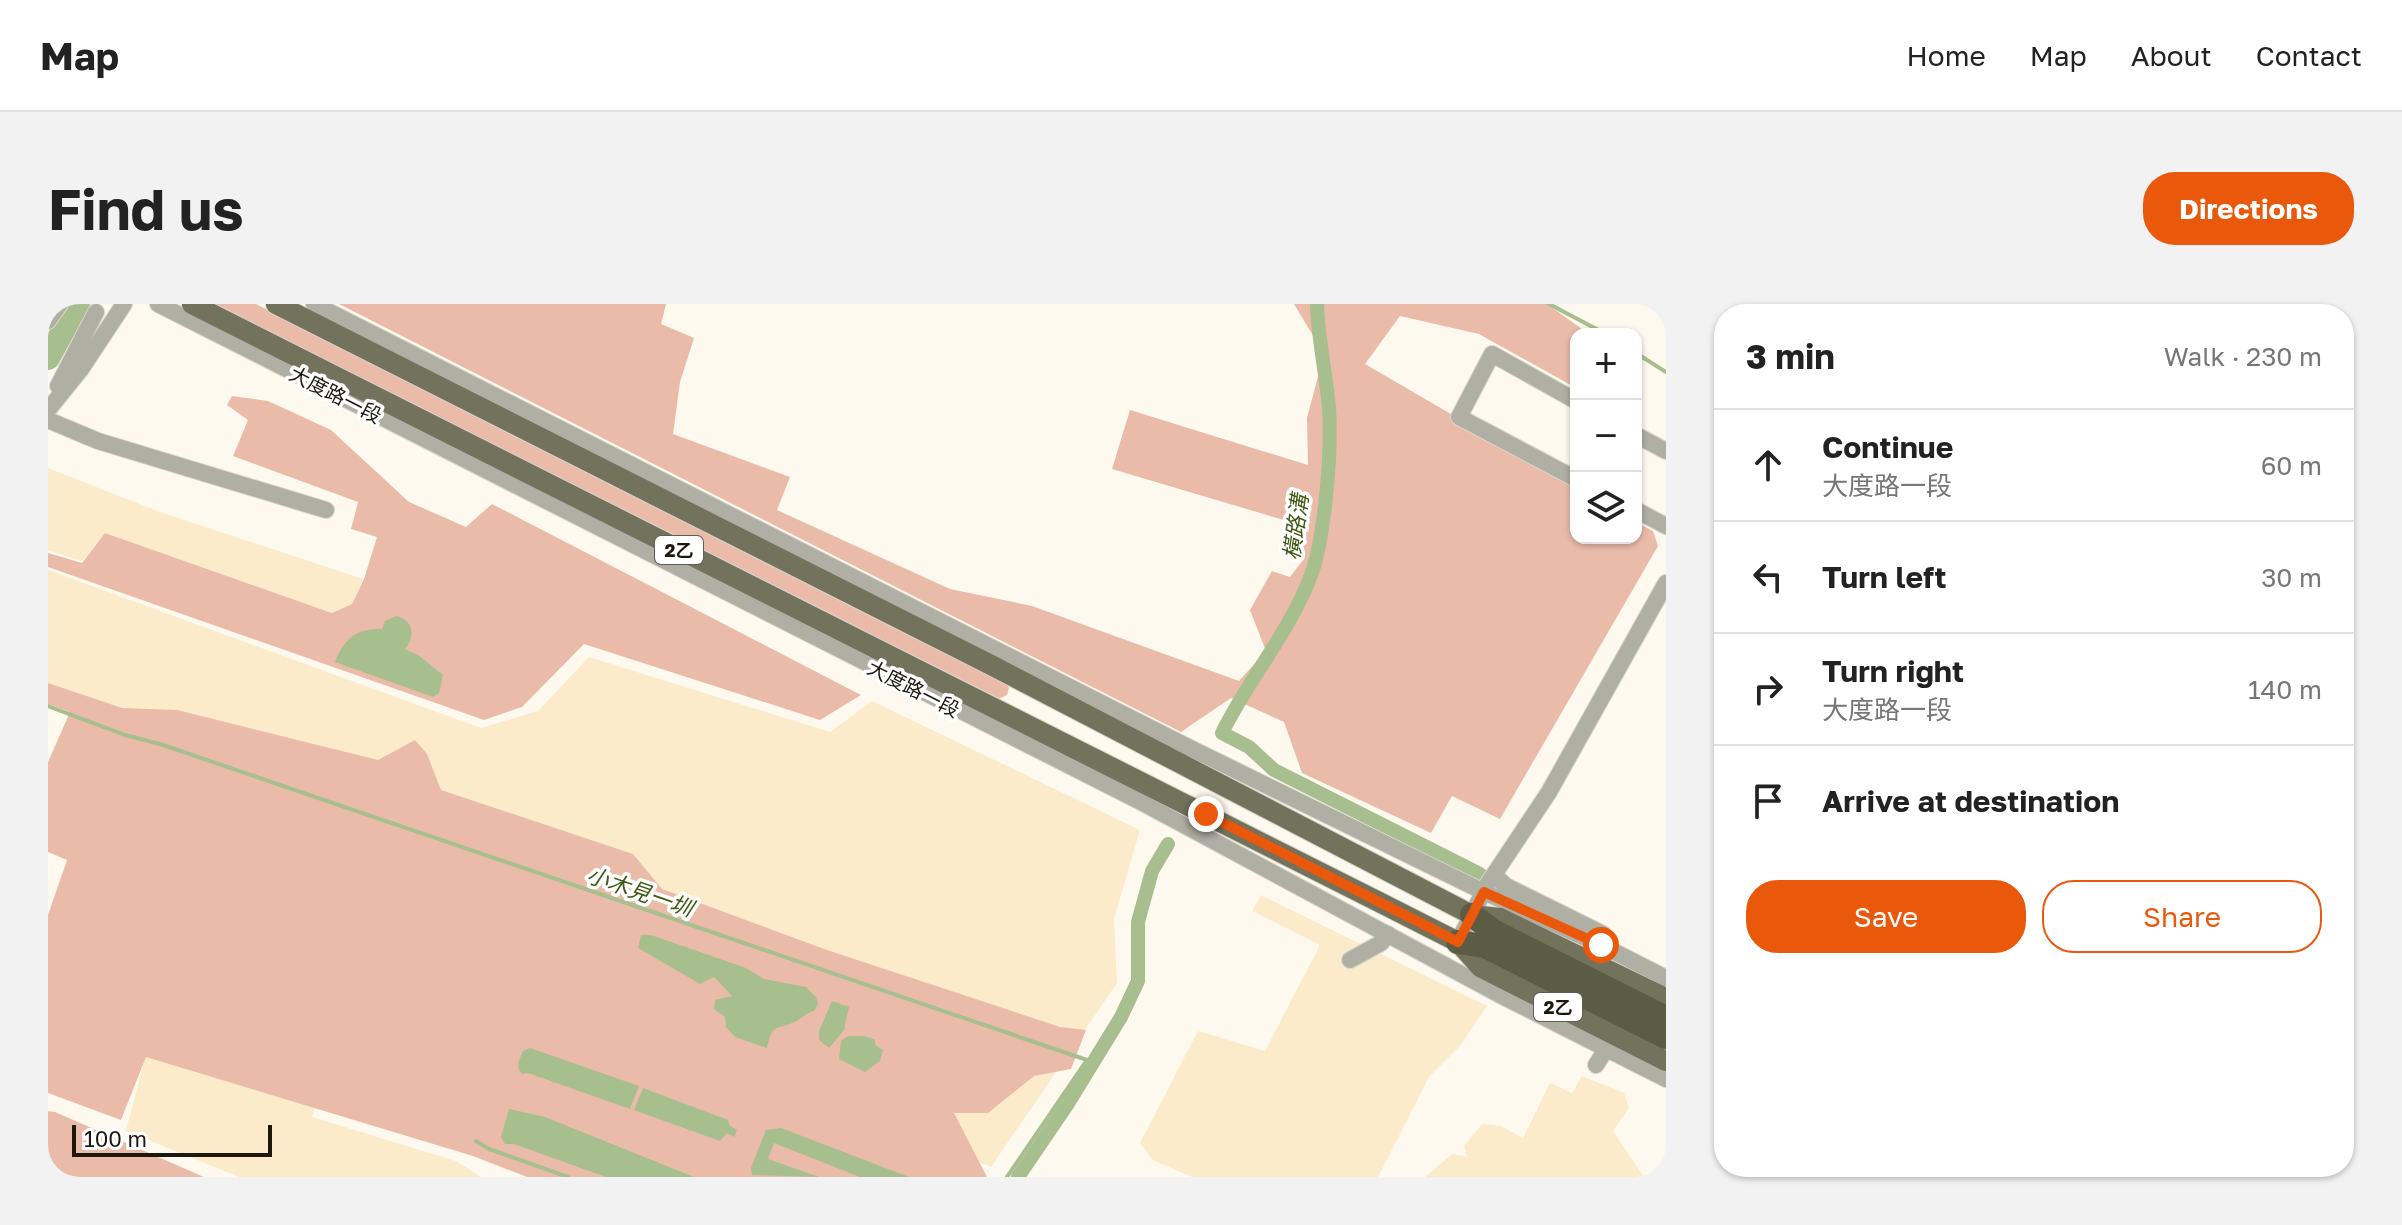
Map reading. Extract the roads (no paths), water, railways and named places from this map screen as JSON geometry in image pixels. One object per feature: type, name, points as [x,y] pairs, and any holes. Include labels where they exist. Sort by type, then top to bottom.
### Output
[{"type":"highway","points":[[1472,915],[1666,1037]]},
{"type":"highway","points":[[1458,942],[1485,946],[1666,1018]]},
{"type":"main road","name":"大度路一段","points":[[192,304],[950,687],[1201,823],[1458,942],[1480,967],[1666,1061]]},
{"type":"main road","name":"2乙","points":[[276,304],[977,658],[1226,776],[1472,915],[1500,918],[1666,998]]},
{"type":"street","points":[[48,321],[60,304]]},
{"type":"street","points":[[48,408],[81,369],[124,304]]},
{"type":"street","name":"大度路一段","points":[[158,304],[1162,803]]},
{"type":"street","points":[[314,304],[1183,755]]},
{"type":"street","points":[[48,408],[96,312]]},
{"type":"street","points":[[1570,476],[1459,417],[1492,354],[1574,400]]},
{"type":"street","points":[[48,420],[98,441],[326,510]]},
{"type":"street","points":[[1642,438],[1666,451]]},
{"type":"street","points":[[1642,513],[1666,526]]},
{"type":"street","points":[[1458,942],[1489,883],[1549,792],[1666,583]]},
{"type":"street","points":[[1226,776],[1489,883],[1666,978]]},
{"type":"street","name":"大度路一段","points":[[1201,823],[1388,934],[1666,1079]]},
{"type":"street","points":[[1489,883],[1506,886],[1666,964]]},
{"type":"street","points":[[1350,960],[1381,943],[1388,934]]},
{"type":"street","points":[[1596,1065],[1606,1049]]},
{"type":"waterway","points":[[48,358],[78,304]]},
{"type":"waterway","name":"橫路溝","points":[[1317,304],[1330,426],[1320,541],[1301,599],[1222,733],[1249,747],[1274,770],[1480,874]]},
{"type":"waterway","points":[[1549,304],[1595,328]]},
{"type":"waterway","points":[[1642,357],[1666,372]]},
{"type":"waterway","name":"小木見一圳","points":[[48,706],[125,735],[160,744],[1087,1060],[1007,1177]]},
{"type":"waterway","points":[[1018,1177],[1121,1017],[1138,981],[1138,922],[1152,871],[1168,844]]},
{"type":"waterway","points":[[476,1141],[489,1149],[568,1177]]}]
